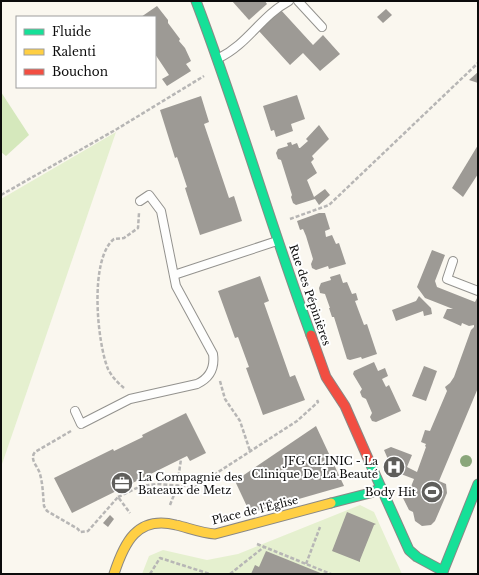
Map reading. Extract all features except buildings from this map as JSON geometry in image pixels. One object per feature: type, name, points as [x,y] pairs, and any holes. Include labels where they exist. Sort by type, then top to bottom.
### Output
[{"type":"street","name":"Rue des Pépinières","points":[[196,1],[220,62],[278,241],[326,377],[345,406],[409,550],[417,557],[442,572]]},
{"type":"street","points":[[442,572],[478,484]]},
{"type":"street","name":"Place de l'Église","points":[[141,528],[153,524],[164,523],[205,534],[215,534],[370,494],[381,488]]},
{"type":"street","points":[[114,574],[130,537],[141,528]]},
{"type":"lane","points":[[220,62],[233,52],[276,8],[289,1]]},
{"type":"lane","points":[[298,1],[322,27]]},
{"type":"lane","points":[[75,411],[81,424],[130,399],[197,384],[205,380],[214,364],[213,354],[176,286],[160,211],[149,195],[140,200]]},
{"type":"lane","points":[[174,275],[278,241]]},
{"type":"lane","points":[[453,262],[447,278],[478,291]]},
{"type":"path","points":[[1,195],[117,129],[220,62]]},
{"type":"path","points":[[273,224],[329,205],[478,63]]},
{"type":"path","points":[[130,399],[125,389],[112,375],[103,351],[98,302],[98,280],[104,250],[110,242],[114,239],[124,238],[138,228],[140,200]]},
{"type":"path","points":[[210,373],[220,379],[225,399],[240,421],[250,451]]},
{"type":"path","points":[[81,424],[68,434],[32,455],[40,473],[44,506],[51,514],[78,529],[80,532],[88,530],[118,497],[141,486],[158,484],[177,487],[195,487],[298,421],[318,402],[317,397]]},
{"type":"path","points":[[164,523],[177,487],[181,459]]},
{"type":"path","points":[[118,497],[141,528]]},
{"type":"path","points":[[306,564],[326,514],[323,505]]},
{"type":"path","points":[[248,525],[253,542],[329,574]]},
{"type":"path","points":[[230,574],[264,547]]},
{"type":"path","points":[[150,574],[160,558],[210,574]]},
{"type":"green space","points":[[1,92],[29,135],[6,156],[1,152]]},
{"type":"green space","points":[[116,132],[1,467],[1,199]]},
{"type":"green space","points":[[360,505],[374,512],[402,574],[142,574],[149,556],[163,550],[207,560],[238,554]]},
{"type":"traffic: fast","points":[[196,1],[226,84],[311,335]]},
{"type":"traffic: fast","points":[[370,463],[409,550],[417,557],[443,571]]},
{"type":"traffic: fast","points":[[442,574],[478,484]]},
{"type":"traffic: fast","points":[[331,503],[370,493],[381,488]]},
{"type":"traffic: slow","points":[[114,574],[122,552],[128,542],[134,534],[151,524],[163,523],[176,525],[200,532],[215,534],[331,503]]},
{"type":"traffic: jam","points":[[311,335],[326,377],[345,406],[370,463]]},
{"type":"place","name":"JFG CLINIC - La Clinique De La Beauté","points":[[394,467]]},
{"type":"place","name":"La Compagnie des Bateaux de Metz","points":[[122,483]]},
{"type":"place","name":"Body Hit","points":[[432,492]]}]
